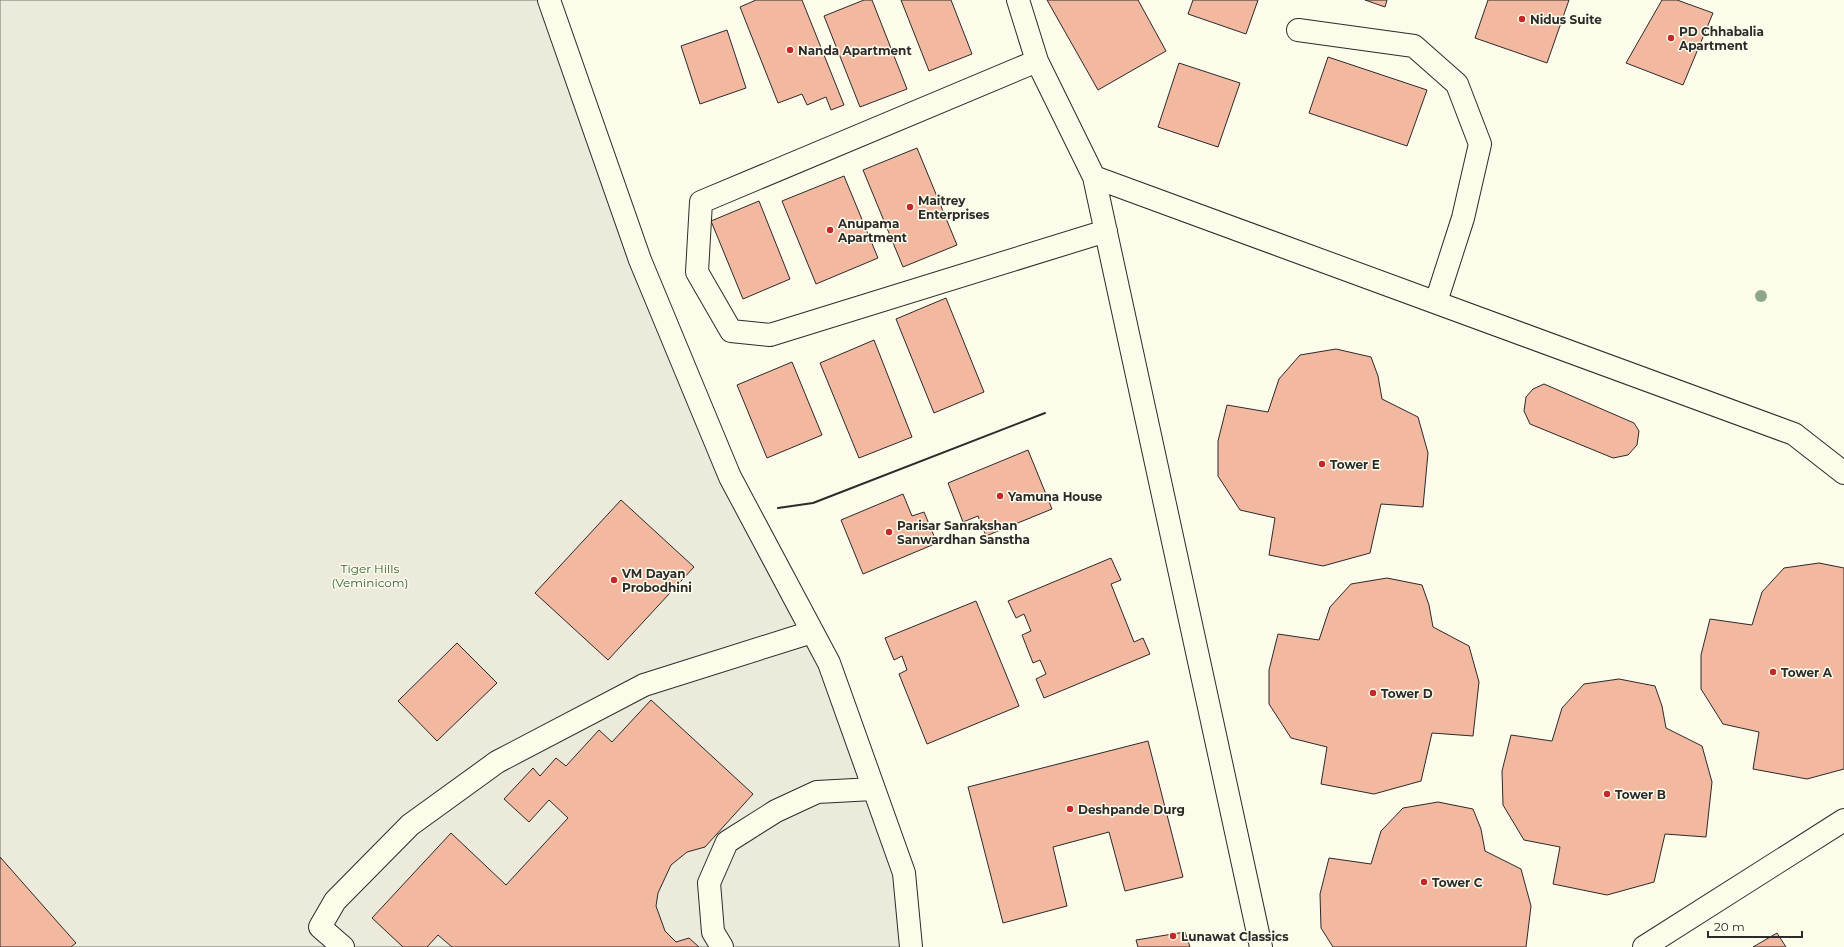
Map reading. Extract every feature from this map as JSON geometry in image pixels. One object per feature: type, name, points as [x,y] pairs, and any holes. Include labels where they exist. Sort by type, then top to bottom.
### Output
[{"type":"street","points":[[549,0],[640,260],[730,477],[829,663],[904,874],[911,947]]},
{"type":"street","points":[[1018,0],[1037,61],[1094,177],[1261,947]]},
{"type":"street","points":[[1298,30],[1414,46],[1457,84],[1480,144],[1463,218],[1436,302]]},
{"type":"street","points":[[1037,61],[701,202],[697,272],[731,331],[770,335],[1106,231]]},
{"type":"street","points":[[1094,177],[1794,434],[1844,473]]},
{"type":"street","points":[[343,947],[320,927],[335,901],[410,826],[497,762],[644,685],[812,632]]},
{"type":"street","points":[[722,947],[713,932],[709,883],[727,842],[776,810],[817,792],[873,789]]},
{"type":"street","points":[[1644,947],[1844,820]]},
{"type":"green space","name":"Tiger Hills (Veminicom)","points":[[0,0],[549,0],[640,260],[812,632],[873,789],[911,947],[0,947]]},
{"type":"building","name":"Nanda Apartment","points":[[756,0],[802,0],[844,105],[831,110],[826,97],[807,105],[802,94],[778,103],[740,7]]},
{"type":"building","points":[[864,0],[872,0],[907,89],[860,107],[824,16]]},
{"type":"building","points":[[901,0],[951,0],[972,54],[929,71]]},
{"type":"building","points":[[1047,0],[1138,0],[1166,51],[1098,90]]},
{"type":"building","points":[[1193,0],[1258,0],[1246,34],[1188,14]]},
{"type":"building","points":[[1365,0],[1387,0],[1385,7]]},
{"type":"building","name":"Nidus Suite","points":[[1488,0],[1569,0],[1547,63],[1475,38]]},
{"type":"building","name":"PD Chhabalia Apartment","points":[[1662,0],[1677,0],[1713,13],[1683,85],[1626,63]]},
{"type":"building","points":[[727,30],[746,88],[700,104],[681,46]]},
{"type":"building","points":[[1328,57],[1427,90],[1407,146],[1309,113]]},
{"type":"building","points":[[1179,63],[1240,83],[1218,147],[1158,127]]},
{"type":"building","name":"Maitrey Enterprises","points":[[917,148],[957,245],[903,267],[863,170]]},
{"type":"building","name":"Anupama Apartment","points":[[844,176],[878,258],[816,284],[782,201]]},
{"type":"building","points":[[759,201],[790,279],[743,299],[711,221]]},
{"type":"building","points":[[946,298],[984,392],[934,413],[896,319]]},
{"type":"building","points":[[874,340],[912,437],[859,458],[820,363]]},
{"type":"building","name":"Tower E","points":[[1336,349],[1371,357],[1378,376],[1382,399],[1418,417],[1428,453],[1423,507],[1381,504],[1370,553],[1323,566],[1269,555],[1275,518],[1240,510],[1218,476],[1218,441],[1227,405],[1268,412],[1279,379],[1300,355]]},
{"type":"building","points":[[792,362],[822,435],[767,458],[737,385]]},
{"type":"building","points":[[1544,384],[1634,423],[1639,431],[1637,445],[1628,455],[1613,458],[1530,424],[1524,411],[1526,397],[1533,389]]},
{"type":"building","name":"Yamuna House","points":[[1028,450],[1052,509],[986,536],[978,516],[963,522],[948,483]]},
{"type":"building","name":"Parisar Sanrakshan Sanwardhan Sanstha","points":[[903,494],[912,516],[924,512],[937,543],[863,574],[841,520]]},
{"type":"building","name":"VM Dayan Probodhini","points":[[621,500],[694,567],[608,660],[535,593]]},
{"type":"building","points":[[1111,558],[1121,580],[1111,584],[1134,642],[1143,638],[1150,654],[1044,698],[1036,679],[1046,674],[1040,660],[1033,663],[1022,635],[1031,631],[1024,614],[1016,618],[1008,601]]},
{"type":"building","name":"Tower A","points":[[1819,563],[1844,568],[1844,769],[1807,779],[1753,769],[1759,732],[1723,724],[1701,689],[1701,655],[1710,619],[1752,625],[1762,592],[1784,568]]},
{"type":"building","name":"Tower D","points":[[1387,578],[1422,585],[1429,605],[1433,627],[1469,646],[1479,682],[1473,736],[1432,733],[1421,781],[1374,794],[1321,784],[1327,747],[1291,738],[1269,704],[1269,670],[1278,634],[1319,640],[1330,607],[1351,584]]},
{"type":"building","points":[[976,601],[1019,706],[927,744],[899,674],[907,670],[902,656],[894,660],[885,638]]},
{"type":"building","points":[[457,643],[497,683],[437,741],[398,701]]},
{"type":"building","name":"Tower B","points":[[1619,679],[1655,686],[1662,706],[1666,728],[1702,746],[1712,782],[1706,837],[1665,834],[1654,882],[1607,895],[1553,884],[1560,847],[1524,840],[1503,805],[1502,771],[1511,735],[1552,741],[1562,708],[1584,684]]},
{"type":"building","points":[[651,700],[753,794],[705,847],[687,852],[671,865],[658,893],[656,906],[665,931],[676,942],[689,938],[699,947],[452,947],[438,935],[427,947],[403,947],[372,918],[451,833],[506,885],[568,818],[549,800],[529,822],[504,799],[533,768],[540,776],[556,758],[566,766],[599,730],[612,742]]},
{"type":"building","name":"Deshpande Durg","points":[[1148,741],[1183,877],[1125,891],[1109,832],[1053,847],[1067,906],[1003,923],[968,787]]},
{"type":"building","name":"Tower C","points":[[1438,802],[1473,809],[1481,829],[1485,851],[1521,869],[1531,906],[1526,947],[1333,947],[1321,928],[1320,894],[1329,858],[1371,864],[1381,831],[1403,808]]},
{"type":"building","points":[[0,857],[76,943],[71,947],[0,947]]},
{"type":"building","name":"Lunawat Classics","points":[[1185,932],[1190,947],[1138,947],[1136,940]]},
{"type":"building","points":[[1777,933],[1786,947],[1753,947]]},
{"type":"wall","points":[[778,508],[813,503],[1045,413]]},
{"type":"place","name":"Nidus Suite","points":[[1522,19]]},
{"type":"place","name":"PD Chhabalia Apartment","points":[[1671,38]]},
{"type":"place","name":"Nanda Apartment","points":[[790,50]]},
{"type":"place","name":"Maitrey Enterprises","points":[[910,207]]},
{"type":"place","name":"Anupama Apartment","points":[[830,230]]},
{"type":"place","name":"Tower E","points":[[1322,464]]},
{"type":"place","name":"Yamuna House","points":[[1000,496]]},
{"type":"place","name":"Parisar Sanrakshan Sanwardhan Sanstha","points":[[889,532]]},
{"type":"place","name":"VM Dayan Probodhini","points":[[614,580]]},
{"type":"place","name":"Tower A","points":[[1773,672]]},
{"type":"place","name":"Tower D","points":[[1373,693]]},
{"type":"place","name":"Tower B","points":[[1607,794]]},
{"type":"place","name":"Deshpande Durg","points":[[1070,809]]},
{"type":"place","name":"Tower C","points":[[1424,882]]},
{"type":"place","name":"Lunawat Classics","points":[[1173,936]]}]
